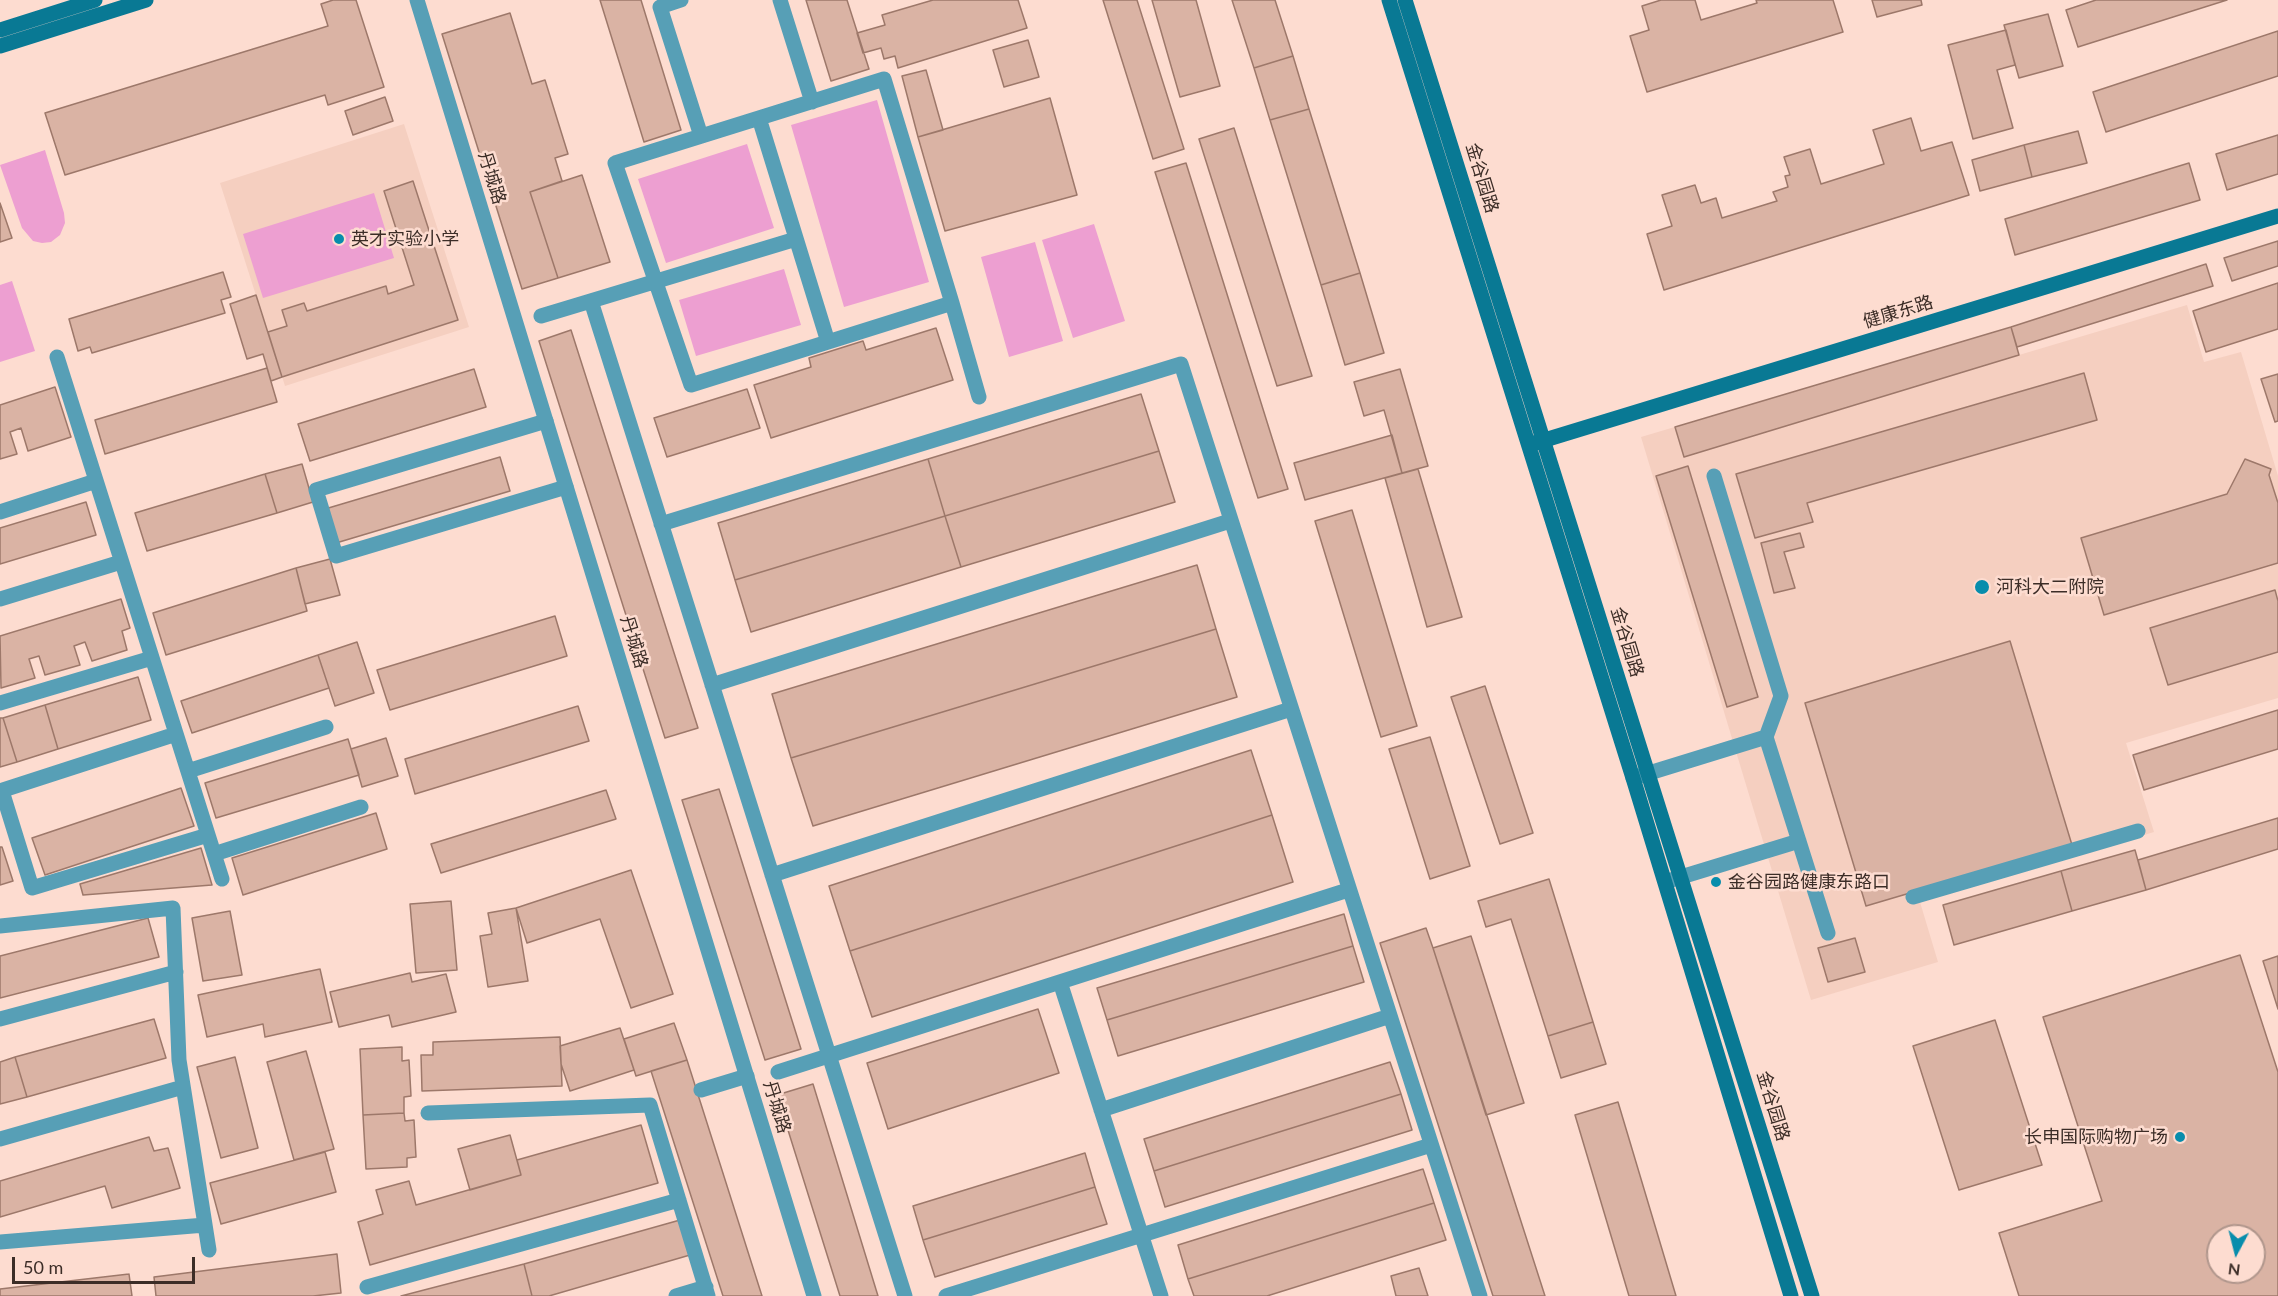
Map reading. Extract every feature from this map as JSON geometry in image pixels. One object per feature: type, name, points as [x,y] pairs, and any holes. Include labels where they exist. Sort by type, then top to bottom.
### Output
[{"type":"main road","points":[[0,30],[95,0]]},
{"type":"main road","points":[[0,46],[146,0]]},
{"type":"main road","name":"金谷园路","points":[[1389,0],[1537,443]]},
{"type":"main road","name":"金谷园路","points":[[1406,0],[1537,443],[1641,776],[1680,877],[1812,1296]]},
{"type":"main road","name":"健康东路","points":[[1537,443],[2278,216]]},
{"type":"main road","name":"金谷园路","points":[[1641,776],[1665,882],[1791,1296]]},
{"type":"street","name":"丹城路","points":[[417,0],[814,1296]]},
{"type":"street","points":[[681,0],[660,7],[701,136]]},
{"type":"street","points":[[780,0],[812,102]]},
{"type":"street","points":[[951,303],[691,385],[615,163],[884,79],[951,303],[979,397]]},
{"type":"street","points":[[759,118],[828,342]]},
{"type":"street","points":[[541,316],[796,239]]},
{"type":"street","points":[[591,302],[905,1296]]},
{"type":"street","points":[[57,357],[222,879]]},
{"type":"street","points":[[661,524],[1181,364],[1480,1296]]},
{"type":"street","points":[[546,421],[316,490],[336,556],[566,487]]},
{"type":"street","points":[[1714,476],[1781,696],[1766,737],[1828,933]]},
{"type":"street","points":[[0,512],[96,481]]},
{"type":"street","points":[[712,685],[1230,521]]},
{"type":"street","points":[[0,599],[121,562]]},
{"type":"street","points":[[0,704],[152,658]]},
{"type":"street","points":[[772,875],[1291,709]]},
{"type":"street","points":[[188,771],[326,727]]},
{"type":"street","points":[[176,734],[1,791],[32,888],[208,835]]},
{"type":"street","points":[[1641,776],[1766,737]]},
{"type":"street","points":[[214,854],[361,807]]},
{"type":"street","points":[[1913,897],[2138,831]]},
{"type":"street","points":[[1665,882],[1799,841]]},
{"type":"street","points":[[778,1072],[1348,890]]},
{"type":"street","points":[[0,926],[173,908],[179,1060],[209,1251]]},
{"type":"street","points":[[0,1019],[176,972]]},
{"type":"street","points":[[1060,982],[1161,1296]]},
{"type":"street","points":[[1101,1110],[1390,1016]]},
{"type":"street","points":[[701,1090],[747,1076]]},
{"type":"street","points":[[0,1139],[183,1087]]},
{"type":"street","points":[[428,1113],[654,1104],[679,1200],[707,1292],[676,1296]]},
{"type":"street","points":[[946,1296],[1431,1145]]},
{"type":"street","points":[[367,1287],[679,1200]]},
{"type":"street","points":[[0,1242],[205,1225]]},
{"type":"shaded area","points":[[877,100],[929,282],[844,307],[791,125]]},
{"type":"shaded area","name":"英才实验小学","points":[[404,124],[469,327],[285,386],[220,183]]},
{"type":"shaded area","points":[[747,144],[774,228],[666,263],[638,179]]},
{"type":"shaded area","points":[[45,150],[65,223],[60,235],[51,242],[42,243],[33,241],[22,228],[0,165]]},
{"type":"shaded area","points":[[374,193],[394,258],[263,298],[243,234]]},
{"type":"shaded area","points":[[1094,224],[1125,321],[1073,338],[1042,240]]},
{"type":"shaded area","points":[[1035,242],[1063,341],[1009,357],[981,257]]},
{"type":"shaded area","points":[[784,269],[801,325],[696,356],[679,300]]},
{"type":"shaded area","points":[[12,281],[35,351],[0,362],[0,285]]},
{"type":"shaded area","name":"河科大二附院","points":[[2187,305],[2204,362],[2241,352],[2278,476],[2278,698],[2126,743],[2154,832],[1920,902],[1938,962],[1811,1000],[1641,437],[2011,327],[2019,355]]},
{"type":"building","points":[[333,0],[356,0],[384,87],[328,105],[325,95],[65,175],[45,113],[328,26],[321,4]]},
{"type":"building","points":[[600,0],[641,0],[681,130],[644,142]]},
{"type":"building","points":[[806,0],[847,0],[869,69],[831,81]]},
{"type":"building","points":[[933,0],[1018,0],[1027,28],[898,68],[895,56],[884,59],[881,48],[863,53],[857,33],[885,25],[882,15]]},
{"type":"building","points":[[1103,0],[1137,0],[1184,149],[1153,159]]},
{"type":"building","points":[[1152,0],[1196,0],[1220,86],[1180,97]]},
{"type":"building","points":[[1232,0],[1275,0],[1293,56],[1254,68]]},
{"type":"building","points":[[1661,0],[1695,0],[1701,20],[1757,3],[1756,0],[1833,0],[1843,32],[1647,92],[1630,36],[1649,30],[1642,6]]},
{"type":"building","points":[[1872,0],[1921,0],[1922,5],[1877,17]]},
{"type":"building","points":[[2096,0],[2227,0],[2078,47],[2066,10]]},
{"type":"building","points":[[510,13],[532,84],[545,80],[568,154],[555,158],[562,181],[530,192],[558,278],[522,289],[442,34]]},
{"type":"building","points":[[2048,14],[2063,66],[2019,78],[2004,25]]},
{"type":"building","points":[[2006,30],[2015,65],[1997,70],[2013,128],[1973,139],[1948,45]]},
{"type":"building","points":[[2278,31],[2278,76],[2106,132],[2093,92]]},
{"type":"building","points":[[1028,40],[1039,77],[1004,87],[993,50]]},
{"type":"building","points":[[1293,56],[1309,109],[1270,120],[1254,68]]},
{"type":"building","points":[[926,70],[943,130],[918,137],[902,76]]},
{"type":"building","points":[[385,97],[393,121],[353,135],[345,111]]},
{"type":"building","points":[[1050,98],[1077,195],[945,231],[918,137]]},
{"type":"building","points":[[1309,109],[1360,273],[1321,285],[1270,120]]},
{"type":"building","points":[[1911,118],[1921,151],[1952,142],[1969,195],[1664,290],[1647,234],[1672,226],[1662,195],[1695,185],[1701,203],[1716,198],[1722,218],[1777,201],[1773,192],[1788,187],[1785,176],[1790,175],[1784,157],[1810,149],[1821,184],[1884,164],[1873,130]]},
{"type":"building","points":[[1234,128],[1312,376],[1277,386],[1199,139]]},
{"type":"building","points":[[2078,131],[2087,163],[2032,177],[2024,145]]},
{"type":"building","points":[[2278,135],[2278,174],[2227,190],[2216,154]]},
{"type":"building","points":[[2024,145],[2032,177],[1980,191],[1972,160]]},
{"type":"building","points":[[1186,163],[1288,489],[1258,498],[1155,172]]},
{"type":"building","points":[[2189,163],[2200,200],[2015,255],[2005,219]]},
{"type":"building","points":[[582,175],[610,262],[558,278],[530,192]]},
{"type":"building","points":[[413,181],[458,320],[282,377],[268,332],[287,326],[282,310],[304,303],[307,311],[386,286],[388,294],[414,285],[384,191]]},
{"type":"building","points":[[0,203],[12,238],[0,242]]},
{"type":"building","points":[[2278,241],[2278,266],[2232,281],[2224,258]]},
{"type":"building","points":[[2206,264],[2213,286],[2017,347],[2011,327]]},
{"type":"building","points":[[223,272],[231,297],[221,300],[225,313],[92,353],[90,347],[78,351],[69,319]]},
{"type":"building","points":[[1360,273],[1384,353],[1345,365],[1321,285]]},
{"type":"building","points":[[2278,283],[2278,329],[2206,352],[2193,311]]},
{"type":"building","points":[[256,295],[282,377],[271,381],[263,354],[247,359],[230,304]]},
{"type":"building","points":[[2011,327],[2019,355],[1684,457],[1675,427]]},
{"type":"building","points":[[936,328],[953,380],[771,438],[754,385],[811,367],[809,358],[863,341],[866,350]]},
{"type":"building","points":[[571,330],[698,728],[665,738],[539,341]]},
{"type":"building","points":[[267,368],[277,402],[105,454],[95,420]]},
{"type":"building","points":[[474,369],[486,407],[310,461],[298,424]]},
{"type":"building","points":[[1400,369],[1428,466],[1402,473],[1384,410],[1364,416],[1354,382]]},
{"type":"building","points":[[2084,373],[2097,420],[1807,503],[1813,522],[1755,538],[1736,474]]},
{"type":"building","points":[[2278,374],[2278,421],[2275,422],[2261,379]]},
{"type":"building","points":[[55,387],[71,437],[28,451],[21,428],[10,432],[17,454],[0,459],[0,405]]},
{"type":"building","points":[[747,389],[760,428],[667,457],[654,418]]},
{"type":"building","points":[[1141,394],[1159,451],[945,516],[928,459]]},
{"type":"building","points":[[1392,435],[1402,473],[1305,500],[1294,463]]},
{"type":"building","points":[[1159,451],[1175,502],[961,567],[945,516]]},
{"type":"building","points":[[500,457],[510,491],[336,543],[325,509]]},
{"type":"building","points":[[928,459],[945,516],[735,580],[718,523]]},
{"type":"building","points":[[2245,459],[2271,469],[2269,475],[2278,503],[2278,563],[2104,615],[2081,538],[2227,494]]},
{"type":"building","points":[[302,464],[313,502],[277,513],[265,474]]},
{"type":"building","points":[[1688,466],[1758,697],[1727,707],[1656,476]]},
{"type":"building","points":[[1418,469],[1462,617],[1427,627],[1385,478]]},
{"type":"building","points":[[265,474],[277,513],[147,551],[135,513]]},
{"type":"building","points":[[86,502],[96,535],[0,564],[0,528]]},
{"type":"building","points":[[1352,510],[1417,726],[1381,737],[1315,521]]},
{"type":"building","points":[[945,516],[961,567],[751,632],[735,580]]},
{"type":"building","points":[[1800,533],[1804,547],[1784,552],[1795,588],[1774,593],[1761,543]]},
{"type":"building","points":[[330,559],[340,595],[305,604],[296,568]]},
{"type":"building","points":[[1197,565],[1216,629],[791,758],[772,694]]},
{"type":"building","points":[[296,568],[307,611],[166,655],[153,613]]},
{"type":"building","points":[[2275,590],[2278,601],[2278,652],[2168,685],[2150,628]]},
{"type":"building","points":[[121,599],[130,628],[122,631],[127,650],[92,661],[85,642],[74,646],[80,665],[45,675],[39,656],[29,659],[35,678],[1,688],[0,636]]},
{"type":"building","points":[[555,616],[567,656],[390,710],[377,670]]},
{"type":"building","points":[[1216,629],[1237,697],[813,826],[791,758]]},
{"type":"building","points":[[2010,641],[2072,845],[1866,906],[1805,703]]},
{"type":"building","points":[[357,642],[374,693],[335,706],[318,655]]},
{"type":"building","points":[[318,655],[329,688],[192,733],[181,701]]},
{"type":"building","points":[[138,677],[151,720],[58,749],[45,705]]},
{"type":"building","points":[[1485,686],[1533,833],[1500,844],[1451,697]]},
{"type":"building","points":[[45,705],[58,749],[17,762],[3,718]]},
{"type":"building","points":[[578,706],[589,741],[415,794],[405,759]]},
{"type":"building","points":[[2278,710],[2278,749],[2144,790],[2133,755]]},
{"type":"building","points":[[0,718],[3,718],[17,762],[0,767]]},
{"type":"building","points":[[1430,737],[1470,866],[1430,879],[1389,749]]},
{"type":"building","points":[[386,738],[398,776],[362,787],[351,749]]},
{"type":"building","points":[[348,739],[359,775],[216,818],[205,783]]},
{"type":"building","points":[[1251,750],[1272,815],[850,951],[829,886]]},
{"type":"building","points":[[181,788],[194,826],[45,875],[32,838]]},
{"type":"building","points":[[719,789],[801,1049],[765,1060],[682,800]]},
{"type":"building","points":[[606,790],[616,819],[441,873],[431,844]]},
{"type":"building","points":[[376,813],[387,849],[243,895],[232,858]]},
{"type":"building","points":[[1272,815],[1293,882],[872,1017],[850,951]]},
{"type":"building","points":[[2278,818],[2278,849],[2146,890],[2138,860]]},
{"type":"building","points":[[0,847],[2,847],[13,881],[0,885]]},
{"type":"building","points":[[201,848],[212,885],[83,895],[80,884]]},
{"type":"building","points":[[2135,850],[2146,890],[2072,911],[2061,871]]},
{"type":"building","points":[[631,870],[673,994],[631,1008],[600,919],[527,943],[516,908]]},
{"type":"building","points":[[2061,871],[2072,911],[1954,945],[1943,905]]},
{"type":"building","points":[[1549,879],[1593,1022],[1548,1036],[1511,919],[1486,927],[1478,901]]},
{"type":"building","points":[[451,901],[457,970],[416,973],[410,904]]},
{"type":"building","points":[[516,908],[528,981],[488,987],[480,936],[492,934],[488,913]]},
{"type":"building","points":[[230,911],[242,975],[203,981],[192,918]]},
{"type":"building","points":[[1344,914],[1353,946],[1107,1020],[1097,988]]},
{"type":"building","points":[[148,918],[159,957],[0,998],[0,956]]},
{"type":"building","points":[[1426,928],[1545,1296],[1493,1296],[1380,943]]},
{"type":"building","points":[[1471,936],[1524,1103],[1486,1115],[1433,948]]},
{"type":"building","points":[[1855,938],[1865,972],[1828,982],[1818,948]]},
{"type":"building","points":[[1353,946],[1364,982],[1118,1056],[1107,1020]]},
{"type":"building","name":"长申国际购物广场","points":[[2240,955],[2278,1072],[2278,1296],[2019,1296],[1999,1233],[2102,1201],[2043,1017]]},
{"type":"building","points":[[2278,956],[2278,1009],[2263,961]]},
{"type":"building","points":[[320,969],[332,1022],[265,1037],[263,1024],[207,1037],[198,995]]},
{"type":"building","points":[[410,973],[412,982],[446,974],[456,1012],[392,1027],[389,1015],[339,1027],[330,992]]},
{"type":"building","points":[[1038,1009],[1059,1073],[888,1129],[867,1063]]},
{"type":"building","points":[[154,1019],[166,1058],[27,1097],[15,1057]]},
{"type":"building","points":[[1995,1020],[2042,1165],[1959,1190],[1913,1046]]},
{"type":"building","points":[[1593,1022],[1606,1064],[1561,1078],[1548,1036]]},
{"type":"building","points":[[674,1023],[687,1060],[636,1076],[624,1039]]},
{"type":"building","points":[[620,1028],[634,1070],[570,1091],[561,1064],[560,1046]]},
{"type":"building","points":[[560,1037],[562,1086],[422,1091],[421,1055],[433,1055],[433,1042]]},
{"type":"building","points":[[402,1047],[402,1061],[409,1060],[411,1096],[404,1097],[404,1113],[363,1115],[360,1049]]},
{"type":"building","points":[[306,1051],[334,1149],[294,1160],[267,1062]]},
{"type":"building","points":[[15,1057],[27,1097],[0,1104],[0,1062]]},
{"type":"building","points":[[235,1057],[258,1148],[221,1158],[197,1067]]},
{"type":"building","points":[[687,1060],[762,1296],[723,1296],[651,1071]]},
{"type":"building","points":[[1390,1062],[1401,1094],[1154,1171],[1144,1139]]},
{"type":"building","points":[[813,1084],[878,1296],[840,1296],[777,1095]]},
{"type":"building","points":[[1401,1094],[1412,1130],[1165,1207],[1154,1171]]},
{"type":"building","points":[[1618,1102],[1676,1296],[1629,1296],[1575,1115]]},
{"type":"building","points":[[404,1113],[405,1121],[414,1120],[416,1157],[407,1158],[407,1167],[366,1169],[363,1115]]},
{"type":"building","points":[[641,1125],[658,1183],[370,1265],[358,1222],[383,1214],[376,1190],[409,1181],[416,1205],[521,1175],[517,1160]]},
{"type":"building","points":[[510,1135],[521,1175],[470,1190],[458,1149]]},
{"type":"building","points":[[149,1137],[154,1151],[168,1148],[180,1188],[112,1208],[105,1186],[0,1217],[0,1181]]},
{"type":"building","points":[[325,1152],[336,1192],[221,1224],[210,1183]]},
{"type":"building","points":[[1085,1153],[1095,1187],[923,1240],[913,1206]]},
{"type":"building","points":[[1423,1169],[1434,1203],[1188,1279],[1178,1245]]},
{"type":"building","points":[[1095,1187],[1107,1224],[935,1277],[923,1240]]},
{"type":"building","points":[[1434,1203],[1446,1240],[1267,1296],[1194,1296],[1188,1279]]},
{"type":"building","points":[[680,1220],[690,1255],[549,1296],[532,1296],[524,1264]]},
{"type":"building","points":[[337,1254],[341,1293],[313,1296],[156,1296],[154,1277]]},
{"type":"building","points":[[524,1264],[532,1296],[401,1296]]},
{"type":"building","points":[[1419,1268],[1428,1296],[1396,1296],[1391,1276]]},
{"type":"building","points":[[129,1274],[132,1296],[0,1296],[0,1289]]},
{"type":"place","name":"英才实验小学","points":[[339,239]]},
{"type":"place","name":"河科大二附院","points":[[1982,587]]},
{"type":"place","name":"金谷园路健康东路口","points":[[1716,882]]},
{"type":"place","name":"长申国际购物广场","points":[[2180,1137]]}]
